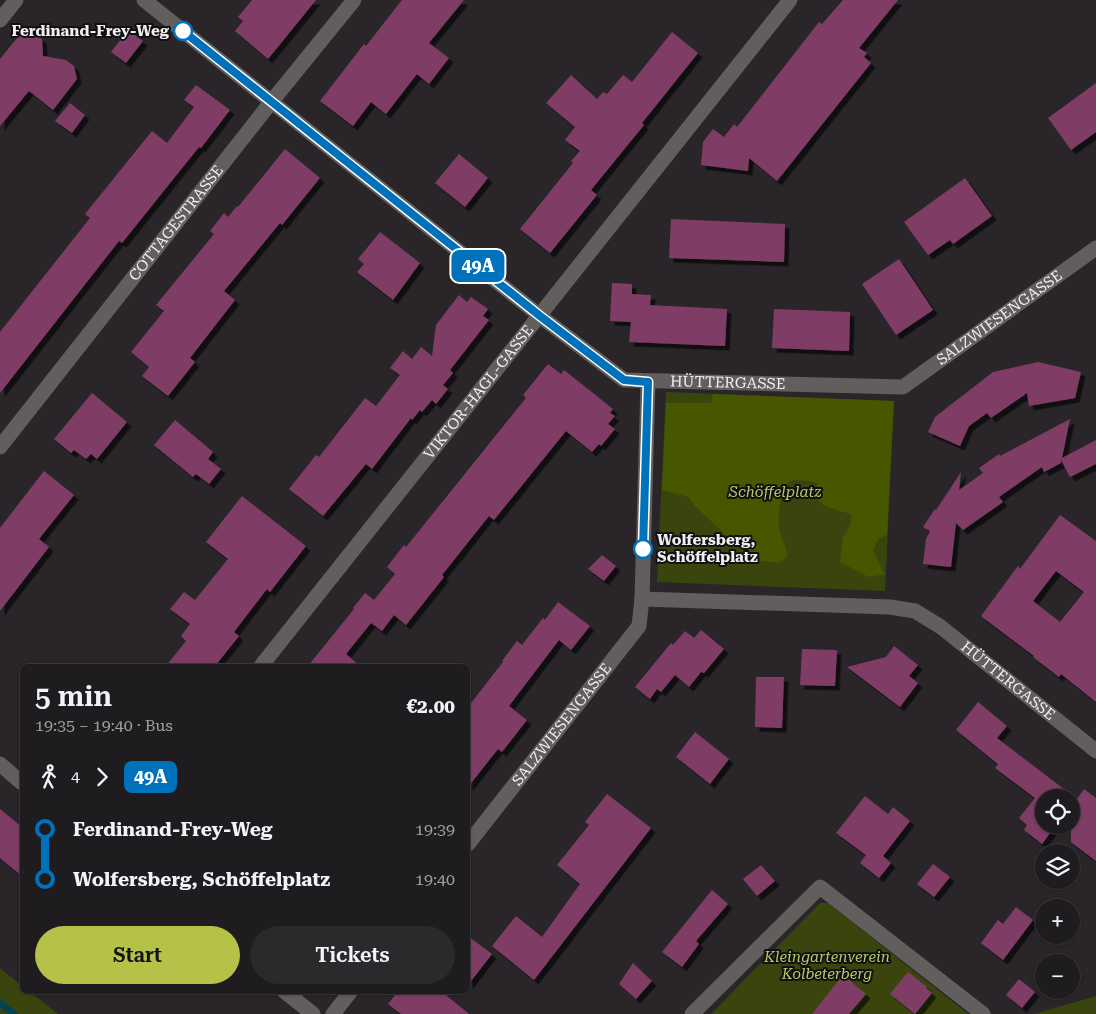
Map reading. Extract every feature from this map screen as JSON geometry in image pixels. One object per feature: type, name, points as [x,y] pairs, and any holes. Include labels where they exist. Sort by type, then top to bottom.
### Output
[{"type":"street","points":[[0,20],[16,0]]},
{"type":"street","name":"HÜTTERGASSE","points":[[144,0],[540,316],[624,380],[904,388]]},
{"type":"street","name":"COTTAGESTRASSE","points":[[0,447],[272,101],[354,0]]},
{"type":"street","name":"VIKTOR-HAGL-GASSE","points":[[263,664],[790,0]]},
{"type":"street","name":"SALZWIESENGASSE","points":[[904,388],[1096,248]]},
{"type":"street","name":"SALZWIESENGASSE","points":[[470,841],[639,626],[642,599],[648,382]]},
{"type":"street","name":"HÜTTERGASSE","points":[[642,599],[890,607],[915,610],[941,627],[1096,751]]},
{"type":"street","points":[[0,764],[20,780]]},
{"type":"street","points":[[692,1014],[820,887],[983,1014]]},
{"type":"street","points":[[288,994],[313,1014]]},
{"type":"street","points":[[333,1014],[349,994]]},
{"type":"green space","name":"Schöffelplatz","points":[[666,392],[894,401],[885,591],[657,582]]},
{"type":"green space","name":"Schöffelplatz","points":[[713,394],[894,401],[887,535],[878,539],[873,551],[885,574],[869,577],[840,562],[843,538],[851,523],[851,514],[821,503],[816,495],[818,483],[793,480],[785,485],[780,502],[779,520],[787,556],[779,563],[752,560],[694,505],[689,497],[662,490],[666,403],[711,403]]},
{"type":"green space","name":"Kleingartenverein Kolbeterberg","points":[[820,903],[828,903],[968,1014],[711,1014]]},
{"type":"green space","points":[[0,968],[20,984],[20,994],[33,994],[58,1014],[0,1014]]},
{"type":"green space","points":[[1096,996],[1096,1014],[1034,1014]]},
{"type":"building","points":[[252,0],[316,0],[268,59],[235,31],[243,21],[238,17]]},
{"type":"building","points":[[402,0],[464,0],[429,43],[449,58],[429,84],[417,74],[386,114],[371,102],[353,126],[320,101],[364,44],[366,46]]},
{"type":"building","points":[[843,0],[898,0],[859,48],[867,53],[864,57],[871,63],[777,181],[749,158],[748,171],[701,165],[703,142],[713,129],[724,137],[734,124],[737,127],[819,22],[822,24]]},
{"type":"building","points":[[26,27],[42,39],[43,56],[66,60],[74,66],[77,79],[53,110],[29,91],[0,126],[0,59]]},
{"type":"building","points":[[128,30],[143,41],[126,63],[111,52]]},
{"type":"building","points":[[672,32],[698,53],[642,123],[644,125],[591,190],[597,195],[550,253],[520,229],[573,163],[571,161],[580,151],[565,140],[575,127],[546,103],[571,75],[597,99],[603,92],[607,94],[623,75],[632,82]]},
{"type":"building","points":[[1096,83],[1096,132],[1071,150],[1048,118]]},
{"type":"building","points":[[196,85],[230,110],[122,243],[119,241],[0,393],[0,332],[90,218],[85,214],[152,131],[167,143],[194,107],[184,100]]},
{"type":"building","points":[[70,103],[85,115],[72,133],[55,121]]},
{"type":"building","points":[[285,149],[320,178],[224,291],[235,300],[190,358],[195,362],[168,396],[142,376],[149,367],[131,352],[164,311],[156,305],[214,234],[210,231],[224,213],[228,217],[238,207]]},
{"type":"building","points":[[459,154],[488,178],[465,207],[435,183]]},
{"type":"building","points":[[965,178],[992,216],[953,244],[950,240],[928,255],[904,222]]},
{"type":"building","points":[[671,219],[785,224],[784,262],[669,258]]},
{"type":"building","points":[[380,232],[420,263],[393,300],[357,272],[364,264],[358,259]]},
{"type":"building","points":[[899,259],[933,310],[896,335],[862,284]]},
{"type":"building","points":[[612,283],[632,284],[632,294],[651,295],[650,305],[727,309],[725,346],[629,342],[631,322],[610,321]]},
{"type":"building","points":[[459,295],[467,302],[471,297],[488,309],[483,316],[489,320],[450,370],[453,373],[443,385],[448,389],[436,404],[432,400],[422,412],[420,410],[412,420],[411,418],[372,469],[366,464],[323,516],[289,489],[316,455],[319,457],[365,398],[376,406],[400,375],[390,368],[403,351],[412,359],[421,347],[432,356],[436,325]]},
{"type":"building","points":[[774,309],[850,312],[849,351],[772,348]]},
{"type":"building","points":[[1038,362],[1081,372],[1075,398],[1029,406],[1027,393],[991,418],[987,413],[969,426],[960,446],[928,432],[935,417],[993,372]]},
{"type":"building","points":[[548,364],[561,374],[564,370],[613,409],[610,413],[615,416],[608,424],[615,429],[601,446],[599,444],[592,452],[566,431],[494,520],[489,516],[442,575],[444,577],[406,625],[394,615],[382,631],[371,623],[346,654],[358,664],[310,664],[365,593],[374,600],[395,574],[387,567],[404,545],[406,547],[526,398],[523,395]]},
{"type":"building","points":[[92,393],[127,422],[97,459],[91,454],[86,459],[74,450],[71,453],[54,439]]},
{"type":"building","points":[[1070,419],[1062,458],[1096,440],[1096,464],[1070,477],[1061,460],[1061,463],[1044,472],[1042,467],[999,497],[1003,502],[963,530],[956,523],[951,567],[923,564],[926,539],[930,531],[923,527],[961,472],[959,490],[983,473],[979,468],[999,454],[1000,456]]},
{"type":"building","points":[[175,420],[213,452],[208,459],[221,469],[209,484],[196,474],[193,477],[154,445]]},
{"type":"building","points":[[44,471],[74,495],[39,539],[49,547],[0,611],[0,528]]},
{"type":"building","points":[[242,496],[306,546],[270,592],[267,589],[234,632],[239,636],[217,664],[168,664],[186,641],[181,636],[190,624],[170,609],[184,592],[195,600],[228,559],[206,542]]},
{"type":"building","points":[[1060,515],[1096,541],[1096,702],[1061,674],[1059,677],[981,616],[1018,566],[1020,569]],"holes":[[[1056,571],[1084,592],[1060,622],[1033,601]]]},
{"type":"building","points":[[602,555],[616,566],[604,581],[588,569]]},
{"type":"building","points":[[558,602],[590,626],[571,650],[559,640],[509,706],[527,720],[502,752],[498,749],[470,784],[470,704],[517,641],[522,645],[543,618],[545,620]]},
{"type":"building","points":[[701,630],[724,649],[704,673],[701,672],[689,687],[675,675],[661,692],[657,689],[650,699],[635,687],[671,643],[673,645],[685,631],[694,638]]},
{"type":"building","points":[[894,646],[918,665],[909,676],[918,683],[900,707],[847,667],[886,657]]},
{"type":"building","points":[[802,649],[837,650],[835,686],[800,685]]},
{"type":"building","points":[[756,677],[784,677],[782,728],[755,727]]},
{"type":"building","points":[[978,702],[1007,726],[997,738],[1064,789],[1035,789],[1035,798],[995,768],[998,764],[956,730]]},
{"type":"building","points":[[695,732],[729,759],[710,784],[676,757]]},
{"type":"building","points":[[1084,789],[1096,798],[1096,861],[1080,849],[1080,844],[1071,842],[1071,834],[1080,834],[1080,795]]},
{"type":"building","points":[[607,794],[651,828],[534,980],[492,946],[516,916],[542,937],[580,884],[557,865],[589,825],[585,822]]},
{"type":"building","points":[[865,796],[888,814],[893,807],[910,821],[883,856],[891,863],[879,878],[860,863],[866,855],[836,833]]},
{"type":"building","points":[[1035,798],[1035,834],[1049,834],[1042,844],[1024,830],[1027,825],[1019,818]]},
{"type":"building","points":[[0,809],[20,825],[20,874],[0,858]]},
{"type":"building","points":[[933,864],[950,877],[934,897],[917,884]]},
{"type":"building","points":[[761,865],[775,881],[757,896],[743,879]]},
{"type":"building","points":[[712,890],[728,904],[696,941],[699,944],[682,967],[662,952]]},
{"type":"building","points":[[1016,907],[1033,920],[1003,960],[981,943],[998,920],[1003,924]]},
{"type":"building","points":[[470,938],[492,954],[470,982]]},
{"type":"building","points":[[633,963],[652,981],[636,999],[619,984]]},
{"type":"building","points":[[908,972],[932,993],[915,1014],[890,994]]},
{"type":"building","points":[[843,975],[866,994],[849,1014],[812,1014]]},
{"type":"building","points":[[1019,979],[1035,992],[1022,1008],[1006,995]]},
{"type":"building","points":[[396,994],[445,994],[469,1014],[401,1014],[388,1004]]},
{"type":"waterway","points":[[0,1003],[14,1014]]},
{"type":"bus line","name":"49A","points":[[183,31],[540,316],[624,380],[648,382],[643,549]]},
{"type":"place","name":"Ferdinand-Frey-Weg","points":[[183,31]]},
{"type":"place","name":"Wolfersberg, Schöffelplatz","points":[[643,549]]}]
